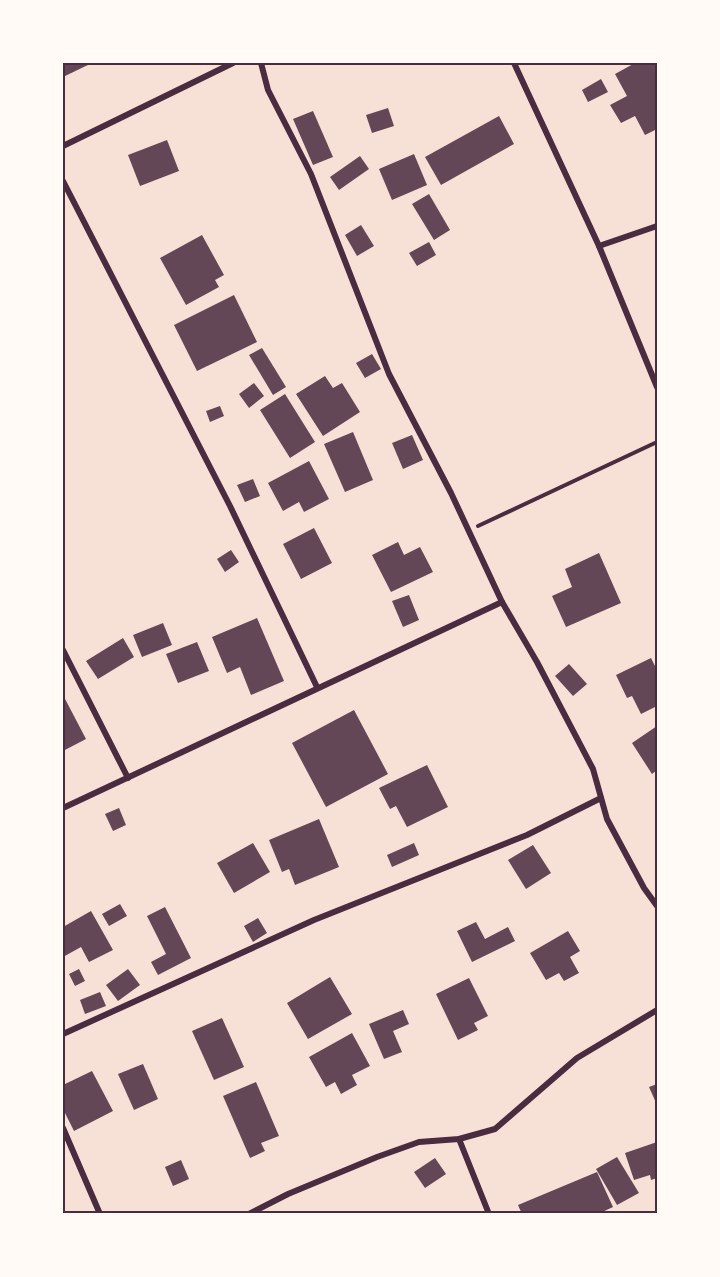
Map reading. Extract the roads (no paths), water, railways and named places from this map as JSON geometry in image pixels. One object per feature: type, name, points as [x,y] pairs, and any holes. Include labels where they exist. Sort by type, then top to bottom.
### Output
[{"type":"street","points":[[63,146],[233,63]]},
{"type":"street","points":[[261,63],[268,90],[311,174],[389,374],[502,602],[537,662],[593,769],[607,819],[644,888],[657,906]]},
{"type":"street","points":[[514,63],[599,246],[657,387]]},
{"type":"street","points":[[63,181],[230,506],[317,687]]},
{"type":"street","points":[[599,246],[657,226]]},
{"type":"street","points":[[63,808],[502,602]]},
{"type":"street","points":[[63,650],[128,778]]},
{"type":"street","points":[[63,1034],[314,920],[527,835],[601,798]]},
{"type":"street","points":[[249,1214],[288,1194],[418,1142],[459,1139],[495,1129],[577,1058],[657,1010]]},
{"type":"street","points":[[63,1128],[100,1214]]},
{"type":"street","points":[[459,1139],[489,1214]]}]
